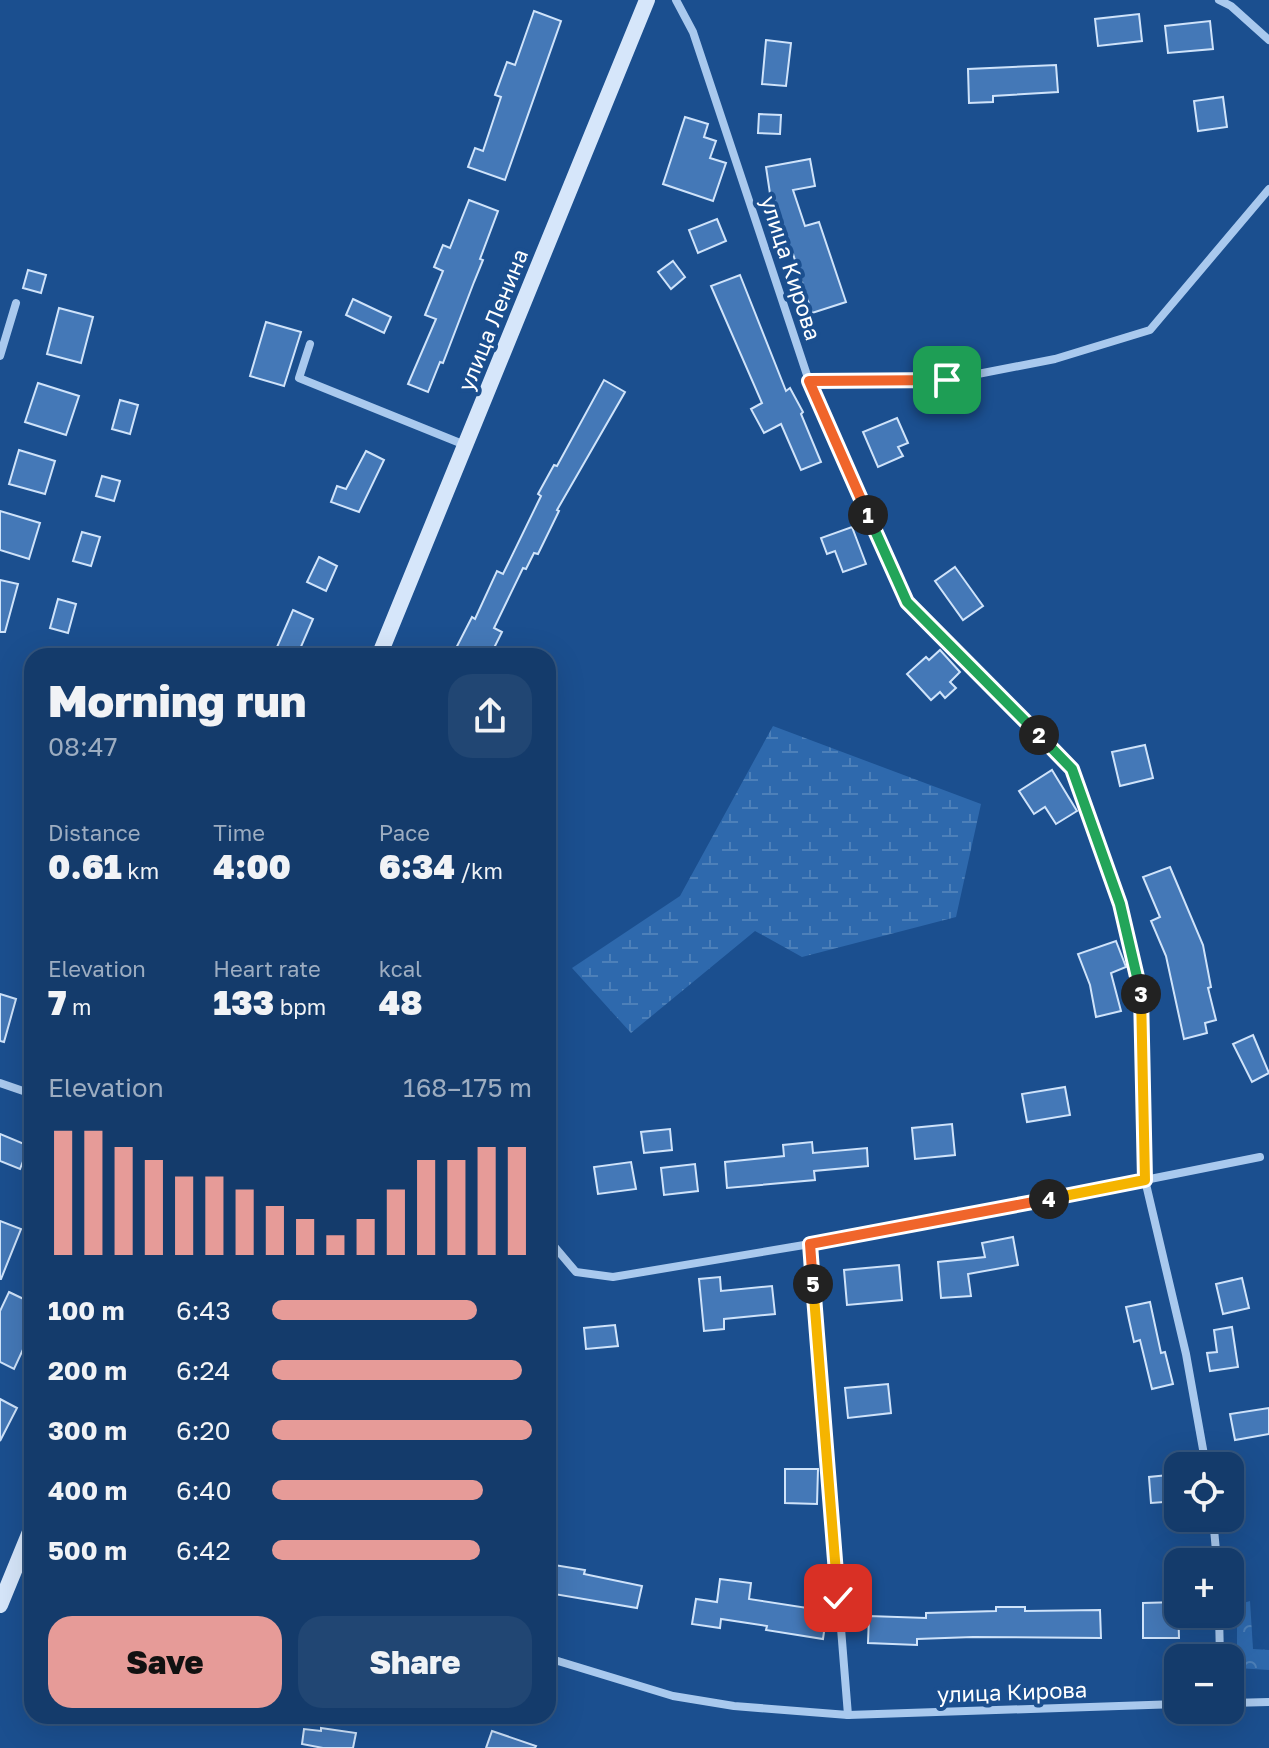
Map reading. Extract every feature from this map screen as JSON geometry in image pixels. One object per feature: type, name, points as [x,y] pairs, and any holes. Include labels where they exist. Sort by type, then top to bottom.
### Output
[{"type":"main road","name":"улица Ленина","points":[[382,648],[647,0]]},
{"type":"main road","points":[[0,1605],[24,1549]]},
{"type":"street","name":"улица Кирова","points":[[676,0],[693,32],[809,381],[907,602],[1072,769],[1120,904],[1141,991],[1145,1180],[1186,1354],[1204,1452]]},
{"type":"street","points":[[1219,0],[1231,6],[1269,40]]},
{"type":"street","points":[[809,381],[947,380],[1055,359],[1150,330],[1269,189]]},
{"type":"street","points":[[0,356],[16,303]]},
{"type":"street","points":[[310,344],[299,378],[465,445]]},
{"type":"street","points":[[0,1083],[24,1091]]},
{"type":"street","points":[[556,1248],[576,1272],[613,1277],[810,1244],[1260,1157]]},
{"type":"street","points":[[810,1244],[848,1715]]},
{"type":"street","name":"улица Кирова","points":[[556,1660],[673,1696],[734,1706],[848,1715],[1164,1704]]},
{"type":"street","points":[[1244,1703],[1269,1702]]},
{"type":"green space","points":[[773,726],[981,804],[956,917],[802,957],[755,931],[631,1033],[572,968],[680,896]]},
{"type":"green space","points":[[1250,1601],[1253,1649],[1269,1650],[1269,1670],[1244,1668],[1244,1644],[1237,1644],[1237,1628],[1244,1628],[1244,1603]]},
{"type":"building","points":[[534,11],[561,21],[505,180],[468,167],[475,148],[483,151],[501,97],[495,95],[507,62],[515,65]]},
{"type":"building","points":[[1139,14],[1142,41],[1098,46],[1095,19]]},
{"type":"building","points":[[1210,21],[1213,49],[1168,53],[1165,26]]},
{"type":"building","points":[[766,40],[791,43],[786,86],[762,84]]},
{"type":"building","points":[[1056,65],[1058,92],[993,96],[993,102],[969,103],[968,69]]},
{"type":"building","points":[[1223,97],[1227,127],[1198,131],[1194,101]]},
{"type":"building","points":[[759,114],[781,115],[780,134],[758,133]]},
{"type":"building","points":[[685,117],[708,124],[704,137],[716,141],[710,158],[726,163],[713,201],[663,184]]},
{"type":"building","points":[[810,159],[815,186],[793,190],[805,226],[819,222],[846,302],[812,313],[775,206],[772,207],[766,167]]},
{"type":"building","points":[[469,200],[498,211],[480,259],[483,260],[443,363],[440,362],[428,392],[408,384],[436,319],[425,315],[443,271],[434,267],[443,245],[450,248]]},
{"type":"building","points":[[717,219],[726,241],[698,253],[689,230]]},
{"type":"building","points":[[673,261],[685,277],[671,289],[658,272]]},
{"type":"building","points":[[28,270],[46,275],[41,293],[23,288]]},
{"type":"building","points":[[740,275],[786,391],[790,388],[803,412],[801,414],[821,462],[801,470],[781,424],[764,433],[751,409],[762,403],[711,286]]},
{"type":"building","points":[[353,299],[391,317],[384,333],[346,315]]},
{"type":"building","points":[[59,308],[93,317],[81,363],[47,354]]},
{"type":"building","points":[[266,322],[301,332],[284,386],[250,376]]},
{"type":"building","points":[[604,380],[625,392],[557,510],[538,554],[534,553],[526,569],[523,568],[494,628],[502,632],[494,648],[456,648],[472,617],[475,619],[497,571],[503,574],[541,496],[538,494],[554,465],[557,466]]},
{"type":"building","points":[[38,383],[79,396],[66,435],[25,422]]},
{"type":"building","points":[[120,400],[138,405],[130,434],[112,429]]},
{"type":"building","points":[[897,418],[908,443],[898,447],[903,456],[878,467],[863,432]]},
{"type":"building","points":[[19,450],[55,461],[45,494],[9,484]]},
{"type":"building","points":[[366,451],[384,460],[359,512],[331,502],[337,486],[346,489]]},
{"type":"building","points":[[102,476],[120,481],[114,501],[96,496]]},
{"type":"building","points":[[0,511],[40,523],[29,559],[0,550]]},
{"type":"building","points":[[852,527],[866,564],[843,572],[835,551],[827,554],[821,538]]},
{"type":"building","points":[[82,532],[100,537],[91,566],[73,561]]},
{"type":"building","points":[[319,557],[337,566],[326,591],[307,582]]},
{"type":"building","points":[[955,567],[983,606],[963,620],[935,581]]},
{"type":"building","points":[[0,580],[18,584],[5,632],[0,632]]},
{"type":"building","points":[[58,599],[76,604],[68,633],[50,628]]},
{"type":"building","points":[[293,610],[313,619],[300,648],[277,647]]},
{"type":"building","points":[[940,650],[960,672],[950,682],[956,688],[945,698],[940,692],[931,700],[907,674],[926,657],[929,660]]},
{"type":"building","points":[[1145,745],[1153,778],[1120,786],[1112,752]]},
{"type":"building","points":[[1052,770],[1077,811],[1056,824],[1045,807],[1034,814],[1019,791]]},
{"type":"building","points":[[1170,867],[1203,945],[1211,987],[1208,988],[1216,1020],[1205,1023],[1207,1033],[1184,1039],[1166,956],[1151,921],[1160,917],[1143,877]]},
{"type":"building","points":[[1116,941],[1126,967],[1111,973],[1121,1011],[1096,1017],[1090,985],[1078,954]]},
{"type":"building","points":[[0,994],[16,999],[4,1042],[0,1041]]},
{"type":"building","points":[[1253,1035],[1269,1073],[1252,1082],[1233,1044]]},
{"type":"building","points":[[1065,1087],[1070,1115],[1027,1122],[1022,1094]]},
{"type":"building","points":[[952,1124],[955,1155],[915,1159],[912,1128]]},
{"type":"building","points":[[670,1129],[672,1150],[644,1153],[641,1132]]},
{"type":"building","points":[[0,1134],[24,1144],[20,1169],[0,1161]]},
{"type":"building","points":[[812,1142],[813,1153],[867,1148],[868,1166],[814,1171],[815,1180],[727,1188],[725,1162],[784,1156],[783,1145]]},
{"type":"building","points":[[631,1162],[636,1189],[598,1194],[594,1167]]},
{"type":"building","points":[[695,1164],[698,1191],[664,1195],[661,1168]]},
{"type":"building","points":[[0,1221],[21,1229],[1,1279],[0,1279]]},
{"type":"building","points":[[1013,1237],[1018,1265],[968,1274],[971,1296],[941,1298],[938,1262],[985,1257],[982,1243]]},
{"type":"building","points":[[899,1265],[902,1300],[847,1305],[844,1270]]},
{"type":"building","points":[[720,1277],[721,1291],[772,1286],[775,1314],[724,1319],[724,1329],[704,1331],[699,1279]]},
{"type":"building","points":[[1242,1278],[1249,1308],[1223,1314],[1216,1284]]},
{"type":"building","points":[[9,1292],[24,1299],[24,1347],[14,1369],[0,1362],[0,1311]]},
{"type":"building","points":[[1150,1302],[1161,1353],[1165,1352],[1173,1384],[1152,1389],[1140,1340],[1134,1342],[1126,1307]]},
{"type":"building","points":[[615,1325],[618,1346],[586,1349],[584,1328]]},
{"type":"building","points":[[1232,1327],[1238,1367],[1210,1371],[1207,1353],[1217,1352],[1214,1330]]},
{"type":"building","points":[[888,1384],[891,1413],[848,1418],[845,1388]]},
{"type":"building","points":[[0,1399],[17,1408],[0,1441]]},
{"type":"building","points":[[1269,1408],[1269,1434],[1235,1440],[1230,1414]]},
{"type":"building","points":[[785,1469],[818,1469],[817,1504],[785,1503]]},
{"type":"building","points":[[1164,1475],[1164,1502],[1151,1503],[1149,1477]]},
{"type":"building","points":[[556,1565],[642,1586],[637,1608],[556,1594]]},
{"type":"building","points":[[720,1579],[751,1583],[749,1599],[827,1611],[823,1639],[721,1619],[720,1628],[692,1624],[696,1599],[717,1602]]},
{"type":"building","points":[[1164,1602],[1164,1628],[1179,1628],[1179,1638],[1143,1638],[1143,1603]]},
{"type":"building","points":[[996,1607],[1025,1607],[1025,1611],[1100,1610],[1101,1638],[973,1637],[917,1639],[917,1645],[868,1643],[869,1616],[926,1618],[926,1613],[996,1611]]},
{"type":"building","points":[[321,1728],[356,1733],[353,1748],[302,1744],[304,1729],[321,1731]]},
{"type":"building","points":[[492,1731],[536,1746],[486,1748]]},
{"type":"route","points":[[838,1598],[810,1244],[1145,1180],[1141,991],[1120,904],[1072,769],[907,602],[809,381],[947,380]]}]
